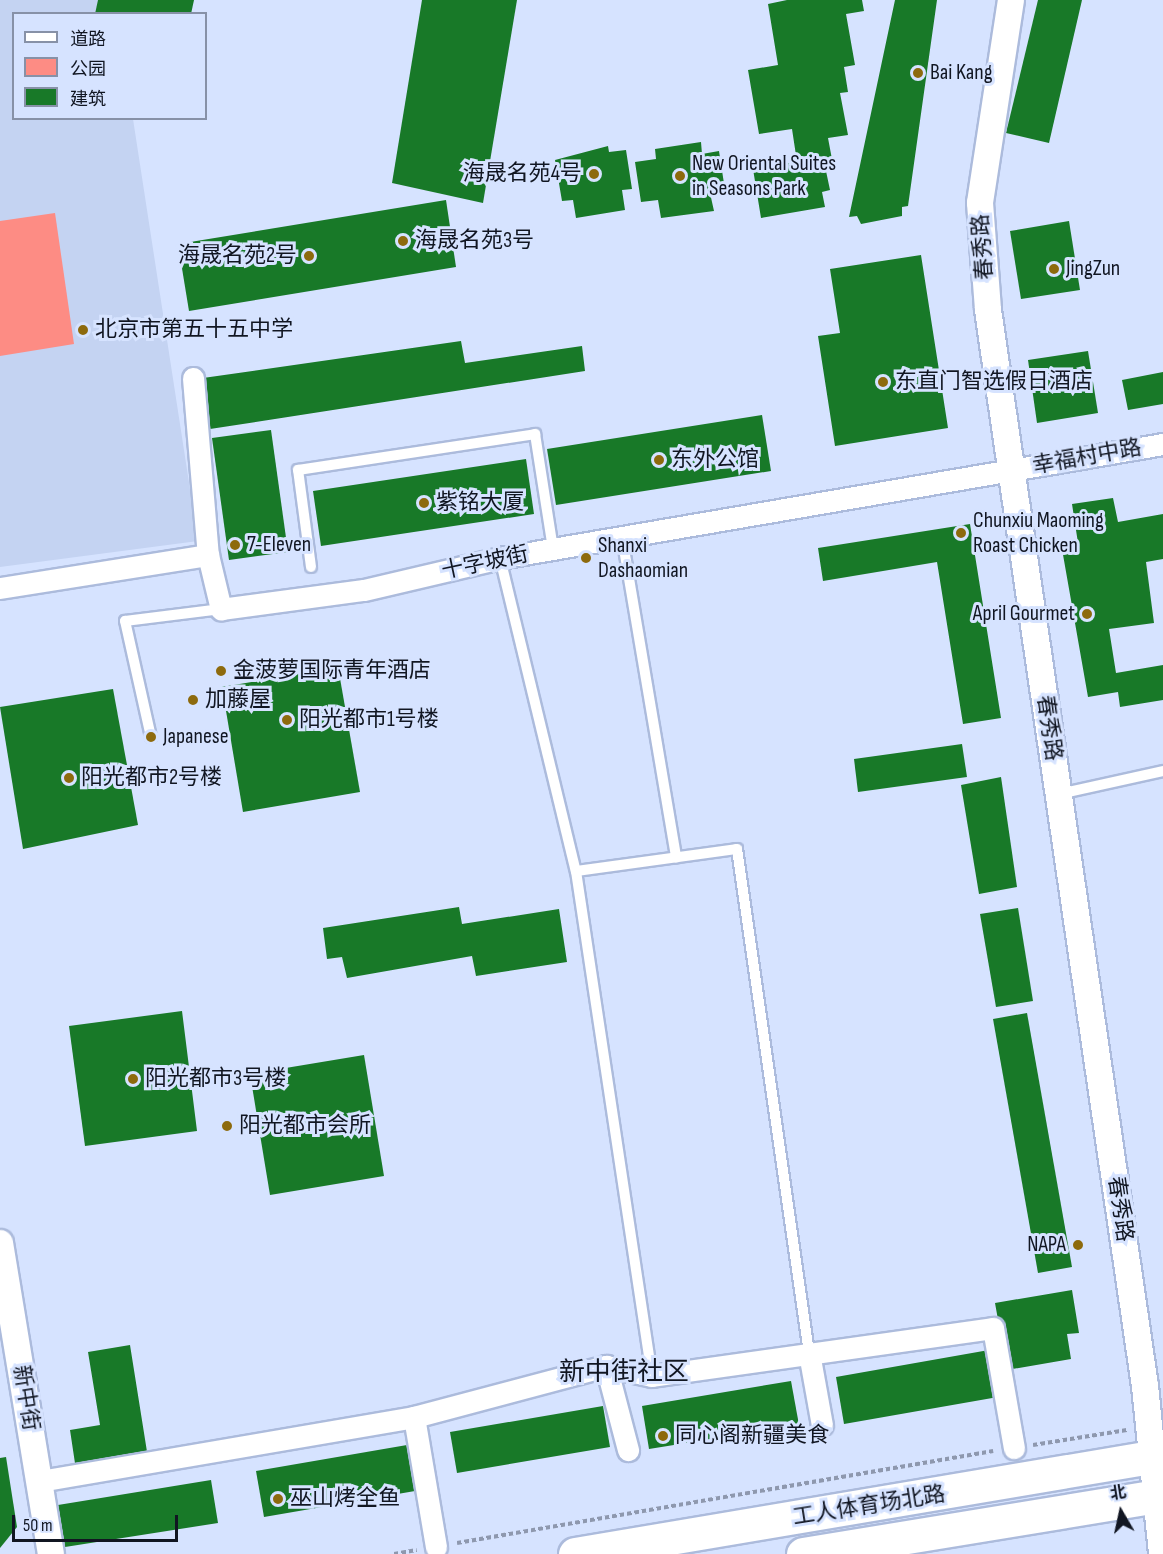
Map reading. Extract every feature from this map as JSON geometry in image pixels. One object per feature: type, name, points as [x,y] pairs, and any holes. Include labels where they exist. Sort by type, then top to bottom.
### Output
[{"type":"main road","name":"工人体育场北路","points":[[575,1554],[1154,1446]]},
{"type":"main road","name":"工人体育场北路","points":[[803,1554],[1158,1496]]},
{"type":"street","name":"春秀路","points":[[1011,0],[980,203],[988,310],[1154,1446],[1162,1554]]},
{"type":"street","points":[[193,378],[208,555],[220,609]]},
{"type":"street","name":"幸福村中路","points":[[1011,470],[1163,444]]},
{"type":"street","name":"十字坡街","points":[[220,609],[364,590],[500,558],[1011,470]]},
{"type":"street","points":[[0,588],[208,555]]},
{"type":"street","name":"新中街","points":[[0,1243],[51,1554]]},
{"type":"street","points":[[40,1481],[414,1417],[606,1366],[652,1376],[993,1328],[1014,1448]]},
{"type":"street","points":[[809,1353],[822,1425]]},
{"type":"street","points":[[606,1366],[628,1450]]},
{"type":"street","points":[[414,1417],[436,1547]]},
{"type":"lane","points":[[311,567],[298,470],[535,434],[553,549]]},
{"type":"lane","points":[[622,537],[676,857]]},
{"type":"lane","points":[[500,558],[576,871],[652,1376]]},
{"type":"lane","points":[[151,737],[125,621],[220,609]]},
{"type":"lane","points":[[1059,794],[1163,771]]},
{"type":"lane","points":[[576,871],[737,849],[809,1353]]},
{"type":"path","points":[[394,1554],[1014,1448],[1154,1446]]},
{"type":"shaded area","name":"北京市第五十五中学","points":[[0,0],[115,0],[117,12],[12,12],[12,120],[133,120],[198,541],[0,567]]},
{"type":"green space","points":[[55,213],[74,344],[0,356],[0,221]]},
{"type":"building","points":[[98,0],[194,0],[191,12],[95,12]]},
{"type":"building","points":[[422,0],[517,0],[483,203],[392,183]]},
{"type":"building","points":[[787,0],[862,0],[864,11],[846,14],[855,65],[844,67],[848,92],[840,93],[848,135],[828,138],[834,170],[826,171],[830,190],[822,192],[825,207],[761,218],[753,169],[797,162],[792,129],[759,134],[748,70],[778,65],[768,4]]},
{"type":"building","points":[[895,0],[937,0],[908,206],[902,207],[902,216],[861,224],[857,216],[849,217]]},
{"type":"building","points":[[1038,0],[1082,0],[1049,143],[1006,133]]},
{"type":"building","name":"New Oriental Suites in Seasons Park","points":[[701,142],[702,154],[719,151],[725,190],[710,193],[714,211],[661,218],[658,200],[641,202],[635,162],[656,159],[655,149]]},
{"type":"building","name":"海晟名苑4号","points":[[608,146],[609,152],[626,150],[632,189],[622,190],[625,210],[576,218],[573,200],[562,201],[555,160]]},
{"type":"building","points":[[446,200],[456,267],[189,311],[178,244]]},
{"type":"building","points":[[1069,221],[1080,290],[1021,299],[1010,231]]},
{"type":"building","name":"东直门智选假日酒店","points":[[921,255],[948,428],[835,446],[818,336],[840,333],[830,269]]},
{"type":"building","points":[[461,341],[465,363],[582,346],[585,371],[210,429],[203,378]]},
{"type":"building","points":[[1088,351],[1098,413],[1037,423],[1028,360]]},
{"type":"building","points":[[1163,372],[1163,404],[1128,410],[1122,380]]},
{"type":"building","name":"东外公馆","points":[[762,415],[771,471],[556,505],[547,449]]},
{"type":"building","points":[[271,430],[288,552],[229,560],[212,438]]},
{"type":"building","name":"紫铭大厦","points":[[526,459],[534,514],[321,546],[313,491]]},
{"type":"building","points":[[1113,498],[1118,522],[1163,514],[1163,559],[1146,562],[1154,623],[1109,629],[1116,673],[1163,665],[1163,700],[1120,707],[1118,692],[1088,697],[1062,549],[1078,543],[1072,504]]},
{"type":"building","points":[[970,524],[1001,718],[963,724],[937,562],[823,581],[818,548]]},
{"type":"building","name":"阳光都市1号楼","points":[[338,667],[360,792],[243,812],[222,687]]},
{"type":"building","name":"阳光都市2号楼","points":[[113,689],[138,825],[23,849],[0,707]]},
{"type":"building","points":[[962,744],[967,777],[858,792],[854,759]]},
{"type":"building","points":[[1001,777],[1017,887],[979,894],[961,785]]},
{"type":"building","points":[[459,907],[462,924],[559,909],[567,962],[476,976],[472,956],[347,978],[342,957],[327,959],[323,928]]},
{"type":"building","points":[[1018,908],[1033,1001],[996,1007],[980,914]]},
{"type":"building","name":"阳光都市3号楼","points":[[182,1011],[197,1131],[85,1146],[69,1026]]},
{"type":"building","points":[[1027,1013],[1072,1267],[1038,1273],[993,1019]]},
{"type":"building","points":[[364,1055],[384,1176],[270,1195],[250,1074]]},
{"type":"building","points":[[1072,1290],[1079,1333],[1067,1334],[1071,1359],[1007,1370],[995,1303]]},
{"type":"building","points":[[130,1345],[148,1458],[76,1470],[70,1430],[100,1425],[88,1352]]},
{"type":"building","points":[[989,1350],[998,1397],[844,1424],[836,1377]]},
{"type":"building","points":[[791,1381],[799,1425],[649,1449],[642,1406]]},
{"type":"building","points":[[603,1406],[610,1447],[457,1473],[450,1432]]},
{"type":"building","points":[[407,1445],[415,1491],[264,1517],[256,1471]]},
{"type":"building","points":[[6,1457],[17,1527],[0,1548],[0,1458]]},
{"type":"building","points":[[211,1480],[218,1523],[65,1547],[58,1505]]},
{"type":"place","name":"Bai Kang","points":[[918,73]]},
{"type":"place","name":"海晟名苑4号","points":[[594,174]]},
{"type":"place","name":"New Oriental Suites in Seasons Park","points":[[680,176]]},
{"type":"place","name":"海晟名苑3号","points":[[403,241]]},
{"type":"place","name":"海晟名苑2号","points":[[309,256]]},
{"type":"place","name":"JingZun","points":[[1054,269]]},
{"type":"place","name":"北京市第五十五中学","points":[[83,330]]},
{"type":"place","name":"东直门智选假日酒店","points":[[883,382]]},
{"type":"place","name":"东外公馆","points":[[659,460]]},
{"type":"place","name":"紫铭大厦","points":[[424,503]]},
{"type":"place","name":"Chunxiu Maoming Roast Chicken","points":[[961,533]]},
{"type":"place","name":"7-Eleven","points":[[235,545]]},
{"type":"place","name":"Shanxi Dashaomian","points":[[586,558]]},
{"type":"place","name":"April Gourmet","points":[[1087,614]]},
{"type":"place","name":"金菠萝国际青年酒店","points":[[221,671]]},
{"type":"place","name":"加藤屋","points":[[193,700]]},
{"type":"place","name":"阳光都市1号楼","points":[[287,720]]},
{"type":"place","name":"Japanese","points":[[151,737]]},
{"type":"place","name":"阳光都市2号楼","points":[[69,778]]},
{"type":"place","name":"阳光都市3号楼","points":[[133,1079]]},
{"type":"place","name":"阳光都市会所","points":[[227,1126]]},
{"type":"place","name":"NAPA","points":[[1078,1245]]},
{"type":"place","name":"同心阁新疆美食","points":[[663,1436]]},
{"type":"place","name":"巫山烤全鱼","points":[[278,1499]]},
{"type":"district","name":"新中街社区","points":[[624,1373]]}]
